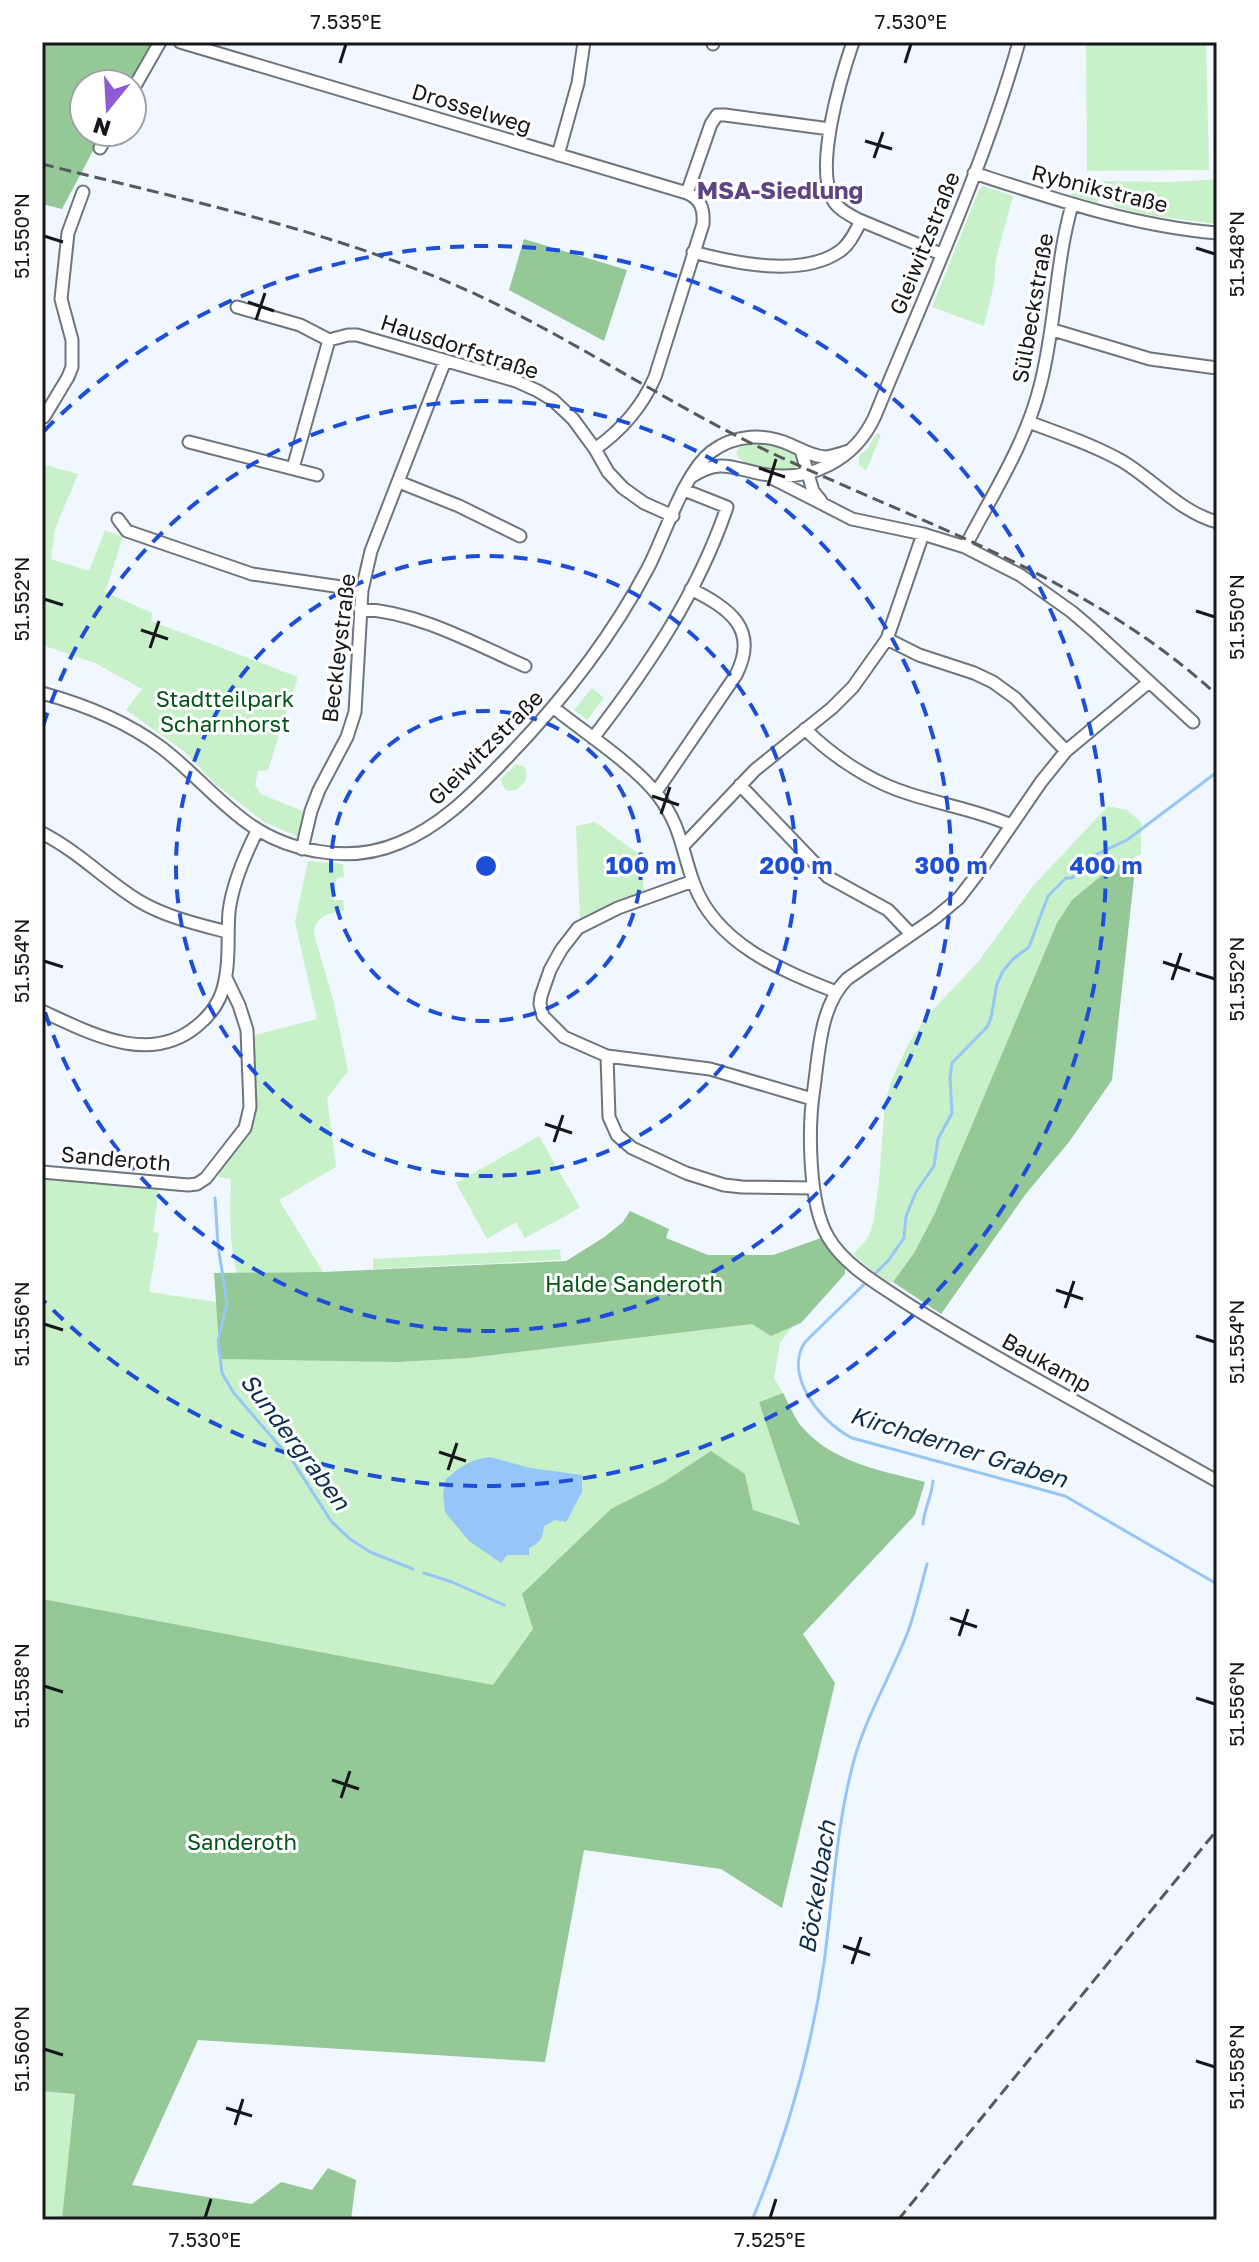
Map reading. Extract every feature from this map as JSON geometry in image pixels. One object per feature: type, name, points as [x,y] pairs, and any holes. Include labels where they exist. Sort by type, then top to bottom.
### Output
[{"type":"street","points":[[145,68],[160,42]]},
{"type":"street","name":"Drosselweg","points":[[180,42],[687,193]]},
{"type":"street","points":[[558,155],[578,83],[584,42]]},
{"type":"street","points":[[853,42],[830,129],[827,180],[831,198],[844,212],[861,221],[941,254]]},
{"type":"street","name":"Gleiwitzstraße","points":[[691,477],[715,465],[763,474],[808,473],[840,460],[861,440],[871,424],[974,173],[1007,86],[1019,42]]},
{"type":"street","points":[[595,449],[621,428],[645,399],[655,377],[703,224],[704,213],[698,200],[687,193],[717,115],[830,129]]},
{"type":"street","name":"Rybnikstraße","points":[[974,173],[1072,205],[1148,223],[1217,233]]},
{"type":"street","points":[[42,417],[72,367],[72,340],[61,299],[68,233],[83,192]]},
{"type":"street","name":"Sülbeckstraße","points":[[965,547],[1029,422],[1053,330],[1066,225],[1072,205]]},
{"type":"street","points":[[693,252],[767,265],[807,264],[839,252],[847,245],[861,221]]},
{"type":"street","name":"Hausdorfstraße","points":[[237,307],[300,325],[329,340],[357,335],[516,381],[538,391],[573,419],[608,472],[627,492],[673,516]]},
{"type":"street","points":[[1053,330],[1150,359],[1217,368]]},
{"type":"street","points":[[293,468],[329,340]]},
{"type":"street","name":"Beckleystraße","points":[[302,849],[319,790],[347,737],[355,712],[360,609],[371,551],[445,361]]},
{"type":"street","points":[[1029,422],[1109,455],[1136,471],[1180,505],[1217,522]]},
{"type":"street","name":"Gleiwitzstraße","points":[[42,693],[71,701],[128,725],[182,764],[257,831],[302,849],[336,853],[367,852],[399,843],[444,818],[554,708],[619,617],[647,569],[696,465],[713,450],[744,437],[764,437],[818,456],[828,457],[849,451]]},
{"type":"street","points":[[189,442],[317,475]]},
{"type":"street","points":[[729,442],[732,462],[737,467]]},
{"type":"street","points":[[801,450],[813,491],[824,504]]},
{"type":"street","points":[[763,474],[852,519],[923,534],[965,547],[1020,575],[1072,612],[1193,722]]},
{"type":"street","points":[[399,482],[459,506],[520,536]]},
{"type":"street","points":[[593,738],[644,670],[676,619],[710,553],[727,507],[684,490]]},
{"type":"street","points":[[118,519],[127,531],[252,574],[362,590]]},
{"type":"street","points":[[684,845],[771,756],[849,692],[887,639],[923,534]]},
{"type":"street","points":[[656,792],[736,675],[743,654],[736,620],[726,609],[691,589]]},
{"type":"street","points":[[360,609],[399,613],[525,666]]},
{"type":"street","points":[[887,639],[919,655],[993,682],[1015,698],[1066,751]]},
{"type":"street","points":[[554,708],[656,792],[675,822],[693,881],[708,911],[736,941],[793,975],[836,992],[847,979],[935,918],[969,887],[1066,751],[1149,682]]},
{"type":"street","points":[[805,729],[857,769],[886,785],[908,794],[988,815],[1011,825]]},
{"type":"street","points":[[740,785],[828,877],[888,910],[910,933]]},
{"type":"street","points":[[42,1011],[121,1043],[155,1044],[183,1036],[207,1018],[219,1001],[226,978],[232,894],[257,831]]},
{"type":"street","points":[[42,833],[73,850],[121,889],[151,908],[227,932]]},
{"type":"street","points":[[693,881],[618,908],[578,928],[550,970],[540,1004],[543,1016],[564,1037],[607,1056],[710,1069],[812,1099]]},
{"type":"street","name":"Sanderoth","points":[[42,1172],[188,1185],[206,1178],[245,1128],[250,1107],[247,1030],[226,978]]},
{"type":"street","name":"Baukamp","points":[[836,992],[824,1026],[812,1099],[813,1188],[825,1233],[860,1271],[941,1325],[1217,1481]]},
{"type":"street","points":[[607,1056],[609,1117],[617,1135],[632,1148],[686,1173],[724,1185],[813,1188]]},
{"type":"green space","points":[[42,42],[152,42],[138,68],[68,68],[68,148],[94,148],[62,209],[42,204]]},
{"type":"green space","points":[[1086,42],[1206,42],[1209,170],[1087,171]]},
{"type":"green space","points":[[1217,179],[1217,224],[1154,216],[1114,207],[1114,203],[1099,199],[1097,203],[1070,195],[1086,184],[1105,181]]},
{"type":"green space","points":[[983,186],[1013,196],[996,259],[994,284],[984,326],[932,307]]},
{"type":"green space","points":[[524,239],[627,270],[604,341],[509,290]]},
{"type":"green space","points":[[877,433],[881,435],[866,471],[859,465],[859,456]]},
{"type":"green space","points":[[758,443],[790,450],[799,459],[800,465],[794,469],[766,470],[747,463],[736,453],[741,444]]},
{"type":"green space","name":"Stadtteilpark Scharnhorst","points":[[42,464],[78,474],[55,529],[51,559],[89,571],[105,530],[123,537],[105,592],[152,613],[151,621],[298,677],[268,770],[258,771],[255,785],[261,794],[307,813],[299,837],[264,822],[214,783],[184,751],[126,710],[142,689],[95,663],[42,645]]},
{"type":"green space","points":[[592,688],[604,698],[587,720],[574,710]]},
{"type":"green space","points":[[516,764],[524,767],[526,780],[516,790],[507,791],[501,779]]},
{"type":"green space","points":[[1108,806],[1127,810],[1141,822],[1141,854],[1107,871],[1057,923],[934,1215],[914,1253],[893,1282],[884,1281],[853,1254],[868,1238],[873,1224],[885,1102],[892,1079],[910,1041],[928,1015],[979,961],[1033,886]]},
{"type":"green space","points":[[595,822],[640,855],[644,891],[580,920],[576,826]]},
{"type":"green space","points":[[1133,857],[1134,878],[1112,1080],[941,1314],[893,1282],[914,1253],[934,1215],[1057,923],[1072,900],[1107,871]]},
{"type":"green space","points":[[308,861],[343,864],[344,877],[337,878],[333,900],[343,900],[344,911],[320,919],[314,934],[334,1003],[348,1071],[327,1098],[336,1167],[279,1200],[323,1272],[237,1273],[231,1238],[231,1179],[219,1177],[217,1170],[252,1123],[251,1036],[317,1019],[295,922]]},
{"type":"green space","points":[[539,1136],[580,1208],[525,1238],[516,1222],[487,1239],[456,1183]]},
{"type":"green space","points":[[42,1179],[159,1189],[153,1232],[159,1233],[149,1292],[216,1302],[222,1349],[736,1321],[793,1326],[780,1343],[774,1378],[783,1393],[759,1402],[801,1525],[753,1510],[745,1474],[664,1482],[625,1502],[505,1692],[145,1622],[65,2220],[42,2220]]},
{"type":"green space","name":"Halde Sanderoth","points":[[630,1211],[669,1229],[666,1238],[708,1255],[773,1255],[821,1238],[845,1267],[845,1274],[801,1323],[771,1336],[752,1324],[468,1358],[397,1362],[220,1359],[214,1273],[323,1272],[566,1261],[603,1238],[623,1222]]},
{"type":"green space","points":[[560,1249],[561,1260],[373,1269],[373,1259]]},
{"type":"green space","name":"Sanderoth","points":[[783,1393],[801,1426],[828,1449],[874,1469],[925,1482],[915,1515],[803,1634],[835,1683],[782,1908],[721,1869],[584,1850],[545,2062],[198,2040],[132,2185],[252,2204],[281,2182],[312,2190],[328,2168],[356,2180],[351,2220],[62,2220],[75,2094],[42,2091],[42,1599],[493,1685],[533,1629],[522,1594],[611,1509],[664,1482],[711,1451],[745,1474],[753,1510],[800,1525],[759,1402]]},
{"type":"water","points":[[490,1457],[530,1468],[582,1475],[582,1492],[566,1522],[555,1520],[544,1526],[540,1540],[529,1548],[529,1555],[507,1555],[501,1563],[469,1541],[445,1512],[443,1494],[446,1479],[461,1467]]},
{"type":"waterway","name":"Kirchderner Graben","points":[[1217,772],[1127,840],[1095,855],[1081,873],[1066,878],[1048,896],[1029,947],[1003,971],[987,1027],[952,1063],[952,1113],[938,1139],[934,1166],[916,1192],[906,1216],[904,1238],[888,1261],[805,1342],[799,1355],[802,1383],[809,1397],[828,1421],[852,1438],[1065,1496],[1217,1584]]},
{"type":"waterway","name":"Sundergraben","points":[[215,1198],[227,1303],[218,1341],[222,1373],[233,1392],[294,1463],[331,1521],[370,1552],[413,1569]]},
{"type":"waterway","name":"Böckelbach","points":[[923,1524],[933,1481]]},
{"type":"waterway","name":"Böckelbach","points":[[752,2220],[787,2126],[805,2062],[824,1963],[839,1838],[853,1764],[864,1729],[909,1629],[927,1564]]},
{"type":"waterway","name":"Sundergraben","points":[[424,1573],[504,1605]]},
{"type":"railway","points":[[42,164],[303,231],[455,285],[537,325],[737,436],[951,532],[1063,587],[1168,654],[1217,695]]},
{"type":"railway","points":[[898,2220],[1217,1830]]},
{"type":"district","name":"MSA-Siedlung","points":[[780,189]]}]
